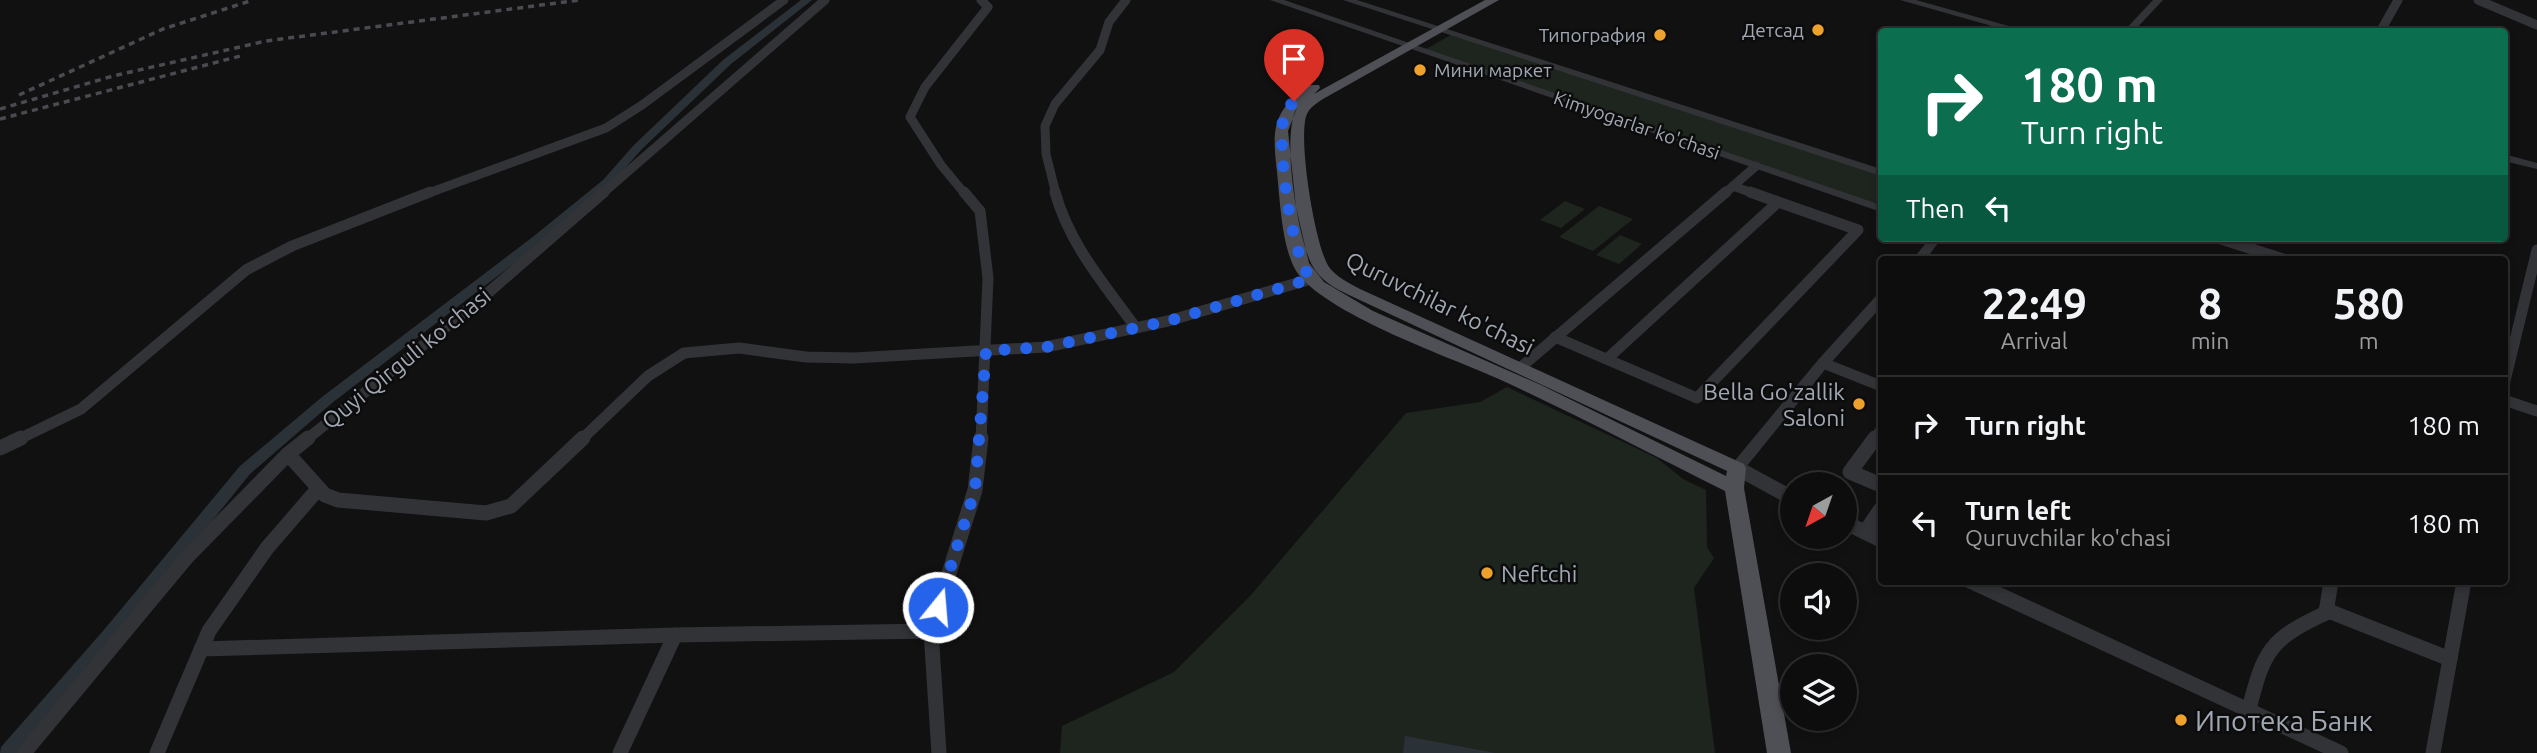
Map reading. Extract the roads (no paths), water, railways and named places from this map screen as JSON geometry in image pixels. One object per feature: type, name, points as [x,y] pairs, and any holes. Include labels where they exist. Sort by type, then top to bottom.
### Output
[{"type":"main road","points":[[1434,27],[1473,0]]},
{"type":"main road","points":[[1434,27],[1493,0]]},
{"type":"main road","name":"Quruvchilar ko'chasi","points":[[1434,27],[1294,101],[1283,118],[1282,146],[1290,218],[1304,270],[1311,279],[1336,297],[1366,312],[1735,478]]},
{"type":"main road","name":"Quruvchilar ko'chasi","points":[[1401,45],[1309,103],[1299,118],[1297,148],[1307,215],[1320,265],[1349,289],[1520,368],[1735,478]]},
{"type":"main road","points":[[1735,478],[1779,753]]},
{"type":"street","points":[[0,448],[81,409],[246,270],[292,246],[359,218],[606,128],[642,105],[784,0]]},
{"type":"street","name":"Quyi Qirguli koʻchasi","points":[[24,753],[187,557],[288,454],[489,292],[825,0]]},
{"type":"street","points":[[939,753],[931,631],[975,490],[986,351],[988,278],[980,211],[942,165],[910,117],[925,87],[988,7],[981,0]]},
{"type":"street","points":[[1126,0],[1109,22],[1100,50],[1055,104],[1045,127],[1046,154],[1062,218],[1077,246],[1136,328]]},
{"type":"street","name":"Kimyogarlar ko'chasi","points":[[1348,0],[1878,172]]},
{"type":"street","points":[[1905,0],[2011,28]]},
{"type":"street","points":[[2131,28],[2158,0]]},
{"type":"street","points":[[2382,28],[2398,0]]},
{"type":"street","points":[[2478,0],[2537,25]]},
{"type":"street","name":"Kimyogarlar ko'chasi","points":[[1278,1],[1878,208]]},
{"type":"street","points":[[2508,158],[2537,166]]},
{"type":"street","points":[[1520,368],[1756,166]]},
{"type":"street","points":[[1555,337],[1697,398],[1858,230],[1733,186]]},
{"type":"street","points":[[1606,359],[1778,202]]},
{"type":"street","points":[[1921,256],[1933,242]]},
{"type":"street","points":[[2230,242],[2274,256]]},
{"type":"street","points":[[2508,370],[2537,250]]},
{"type":"street","points":[[288,454],[318,489],[338,500],[486,513],[511,506],[648,376],[684,353],[738,348],[806,357],[854,358],[1046,347],[1136,328],[1311,279]]},
{"type":"street","points":[[1735,478],[1823,363],[1878,306]]},
{"type":"street","points":[[2508,329],[2518,332]]},
{"type":"street","points":[[1823,363],[1878,386]]},
{"type":"street","points":[[2508,401],[2537,411]]},
{"type":"street","points":[[1878,434],[1850,472],[1878,484]]},
{"type":"street","name":"Quruvchilar ko'chasi","points":[[1735,478],[1780,494]]},
{"type":"street","points":[[157,753],[209,631],[267,548],[318,489]]},
{"type":"street","points":[[1865,532],[1878,513]]},
{"type":"street","points":[[1857,528],[1878,538]]},
{"type":"street","points":[[1979,585],[2342,753]]},
{"type":"street","points":[[2249,709],[2265,653],[2287,630],[2326,613],[2330,585]]},
{"type":"street","points":[[2433,753],[2463,585]]},
{"type":"street","points":[[2326,610],[2451,659]]},
{"type":"street","points":[[201,649],[675,635],[931,631]]},
{"type":"street","points":[[620,753],[675,635]]},
{"type":"waterway","points":[[8,753],[109,636],[245,470],[327,400],[538,239],[607,182],[638,147],[727,62],[807,0]]},
{"type":"railway","points":[[19,95],[163,29],[253,0]]},
{"type":"railway","points":[[0,109],[113,76],[266,41],[580,0]]},
{"type":"railway","points":[[0,119],[244,55]]},
{"type":"place","name":"Детсад","points":[[1818,30]]},
{"type":"place","name":"Типография","points":[[1660,35]]},
{"type":"place","name":"Мини маркет","points":[[1420,70]]},
{"type":"place","name":"Bella Go'zallik Saloni","points":[[1859,404]]},
{"type":"place","name":"Neftchi","points":[[1487,573]]},
{"type":"place","name":"Ипотека Банк","points":[[2181,720]]}]
